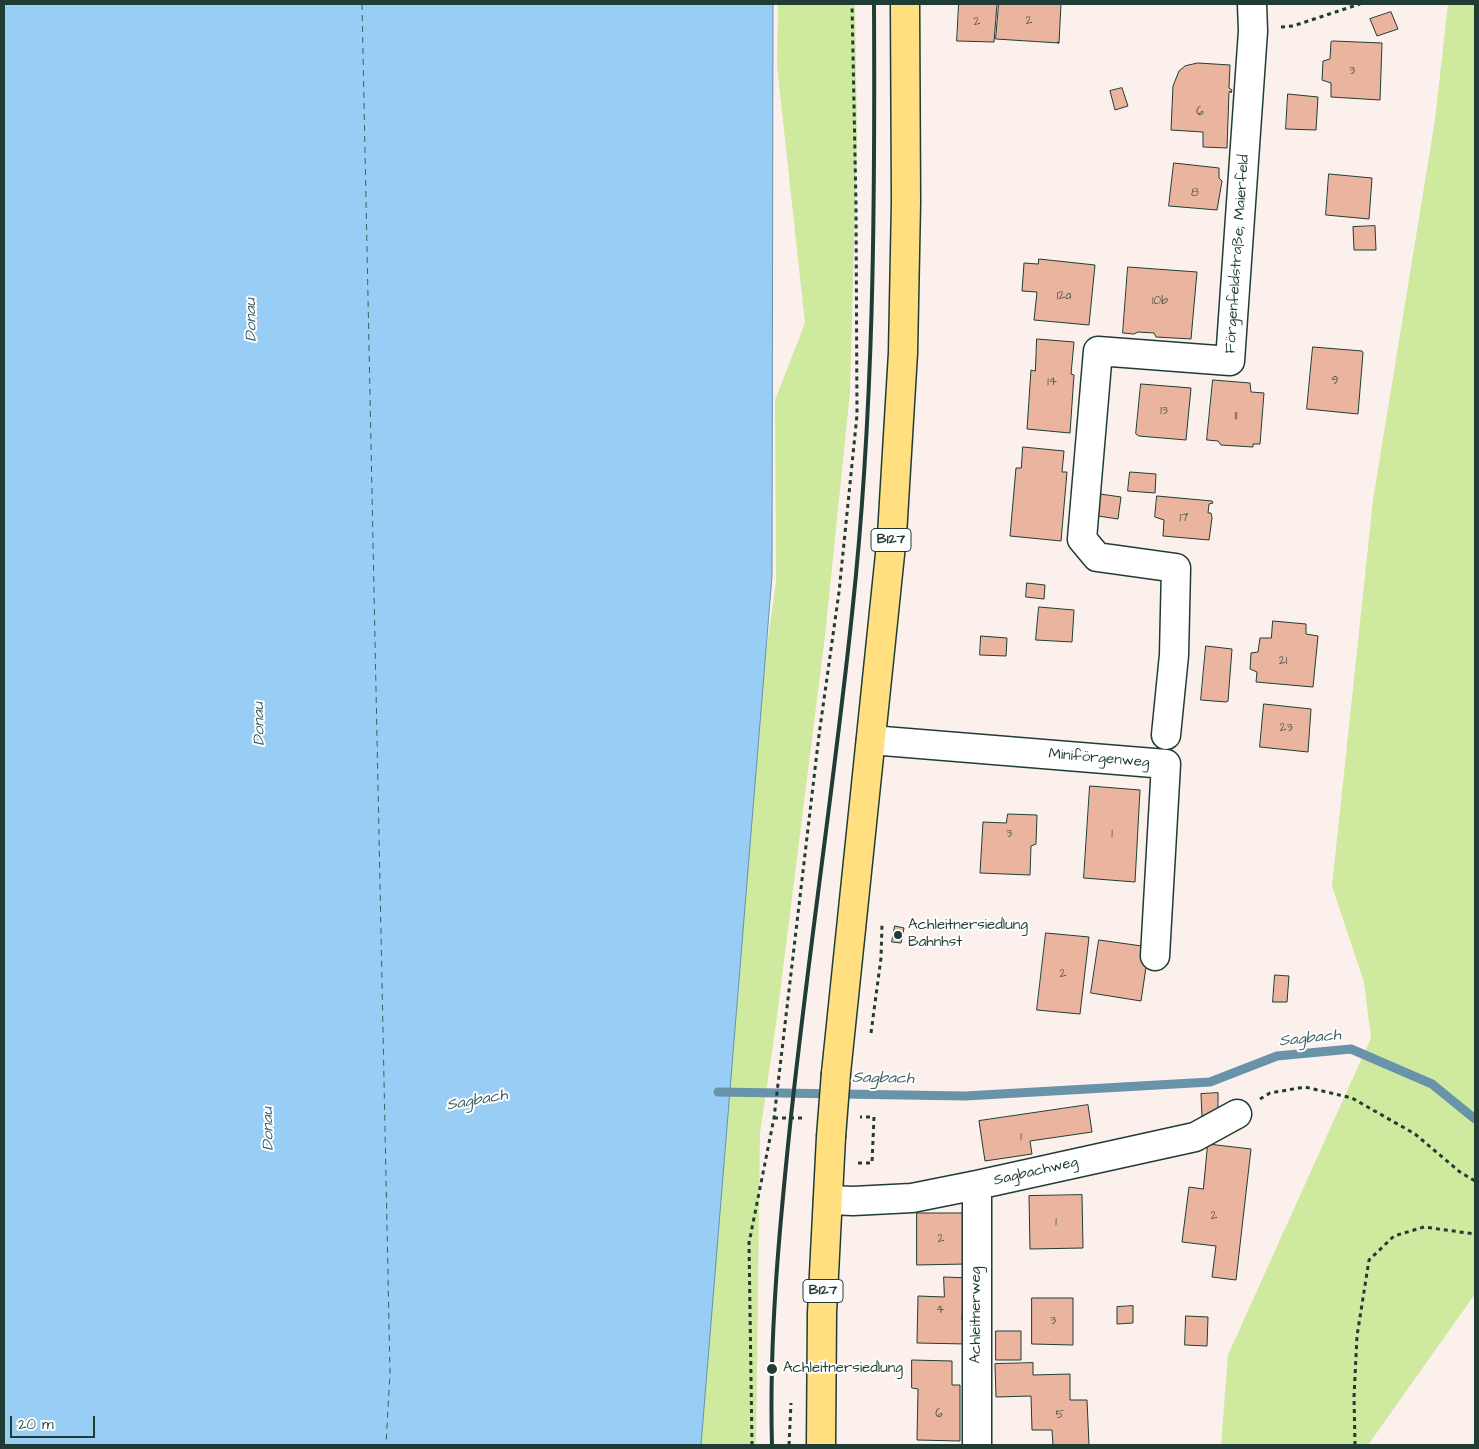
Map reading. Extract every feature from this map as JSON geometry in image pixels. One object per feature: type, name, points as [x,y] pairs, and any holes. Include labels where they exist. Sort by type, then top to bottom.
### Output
[{"type":"main road","name":"B127","points":[[821,1445],[822,1313],[831,1137],[892,535],[903,353],[906,202],[904,4]]},
{"type":"street","name":"Förgenfeldstraße; Maierfeld","points":[[1166,735],[1174,655],[1176,568],[1097,556],[1082,539],[1098,351],[1230,360],[1253,31],[1252,4]]},
{"type":"street","name":"Miniförgenweg","points":[[871,740],[1166,764],[1156,956]]},
{"type":"street","name":"Sagbachweg","points":[[828,1200],[853,1201],[912,1198],[977,1185],[1195,1137],[1237,1114]]},
{"type":"street","name":"Achleitnerweg","points":[[977,1185],[977,1445]]},
{"type":"path","points":[[752,1445],[749,1243],[775,1112],[781,1068],[817,753],[839,592],[857,415],[856,206],[852,4]]},
{"type":"path","points":[[1253,31],[1293,26],[1360,4]]},
{"type":"path","points":[[870,1036],[881,958]]},
{"type":"path","points":[[1237,1114],[1270,1093],[1305,1087],[1352,1098],[1414,1134],[1460,1172],[1475,1181]]},
{"type":"path","points":[[857,1163],[872,1163],[874,1117]]},
{"type":"path","points":[[1355,1445],[1356,1336],[1368,1260],[1394,1236],[1424,1227],[1475,1234]]},
{"type":"green space","points":[[778,4],[855,4],[857,138],[850,392],[825,636],[776,1024],[760,1133],[756,1445],[697,1445],[732,891],[776,582],[775,400],[805,323],[777,66]]},
{"type":"green space","points":[[1448,4],[1475,4],[1475,1294],[1368,1445],[1221,1445],[1228,1355],[1371,1038],[1364,982],[1332,886],[1373,500],[1435,120]]},
{"type":"water","name":"Donau","points":[[4,4],[773,4],[772,576],[701,1445],[4,1445]]},
{"type":"building","points":[[959,4],[997,4],[994,42],[957,41]]},
{"type":"building","points":[[999,4],[1061,4],[1059,43],[996,39]]},
{"type":"building","points":[[1391,12],[1398,29],[1377,36],[1370,19]]},
{"type":"building","points":[[1331,42],[1382,43],[1380,100],[1331,97],[1331,83],[1322,80],[1323,61],[1330,59]]},
{"type":"building","points":[[1198,63],[1230,65],[1229,88],[1232,90],[1231,93],[1229,92],[1227,148],[1203,147],[1203,132],[1171,130],[1173,86],[1179,71],[1185,66]]},
{"type":"building","points":[[1122,88],[1128,106],[1115,110],[1110,91]]},
{"type":"building","points":[[1288,94],[1318,97],[1316,130],[1286,129]]},
{"type":"building","points":[[1174,163],[1219,168],[1219,178],[1222,181],[1217,210],[1169,206]]},
{"type":"building","points":[[1329,174],[1372,178],[1369,219],[1326,215]]},
{"type":"building","points":[[1375,226],[1376,250],[1354,250],[1353,227]]},
{"type":"building","points":[[1039,259],[1095,265],[1089,325],[1034,320],[1037,292],[1022,291],[1024,263],[1038,264]]},
{"type":"building","points":[[1128,267],[1197,272],[1191,339],[1156,337],[1154,333],[1123,333]]},
{"type":"building","points":[[1037,339],[1074,342],[1071,374],[1074,375],[1070,433],[1027,429],[1031,370],[1035,371]]},
{"type":"building","points":[[1313,347],[1362,351],[1358,414],[1307,409]]},
{"type":"building","points":[[1213,380],[1250,383],[1251,392],[1264,393],[1260,444],[1253,444],[1253,447],[1221,445],[1218,441],[1207,440]]},
{"type":"building","points":[[1141,384],[1191,388],[1186,440],[1139,436],[1136,434]]},
{"type":"building","points":[[1023,447],[1064,451],[1062,472],[1067,472],[1061,541],[1010,536],[1016,468],[1021,468]]},
{"type":"building","points":[[1130,472],[1156,474],[1155,493],[1128,491]]},
{"type":"building","points":[[1100,494],[1121,497],[1118,519],[1098,516]]},
{"type":"building","points":[[1157,496],[1212,501],[1213,503],[1209,504],[1208,513],[1211,513],[1212,518],[1209,540],[1163,536],[1164,520],[1155,517]]},
{"type":"building","points":[[1027,583],[1045,585],[1044,599],[1026,597]]},
{"type":"building","points":[[1039,607],[1074,610],[1072,642],[1036,640]]},
{"type":"building","points":[[1273,621],[1306,624],[1306,634],[1318,636],[1313,687],[1256,682],[1257,672],[1250,669],[1251,653],[1258,652],[1260,638],[1271,638]]},
{"type":"building","points":[[981,636],[1007,638],[1006,656],[980,655]]},
{"type":"building","points":[[1206,646],[1232,649],[1228,701],[1226,702],[1201,700]]},
{"type":"building","points":[[1264,704],[1311,709],[1308,752],[1260,747]]},
{"type":"building","points":[[1090,786],[1140,790],[1135,882],[1084,878]]},
{"type":"building","points":[[1008,814],[1037,815],[1036,844],[1031,846],[1030,875],[980,873],[983,822],[1006,823]]},
{"type":"building","name":"Achleitnersiedlung Bahnhst","points":[[895,926],[904,928],[901,943],[892,942]]},
{"type":"building","points":[[1046,933],[1089,937],[1080,1014],[1037,1010]]},
{"type":"building","points":[[1099,940],[1149,947],[1141,1001],[1091,993]]},
{"type":"building","points":[[1275,975],[1289,976],[1287,1002],[1273,1002]]},
{"type":"building","points":[[1218,1093],[1218,1117],[1202,1117],[1201,1094]]},
{"type":"building","points":[[1088,1105],[1092,1132],[1030,1141],[1032,1154],[985,1161],[979,1121]]},
{"type":"building","points":[[1208,1144],[1251,1149],[1236,1280],[1212,1277],[1216,1246],[1182,1242],[1189,1187],[1203,1189]]},
{"type":"building","points":[[1082,1195],[1083,1248],[1030,1249],[1029,1196]]},
{"type":"building","points":[[917,1213],[966,1213],[966,1264],[917,1265]]},
{"type":"building","points":[[944,1277],[971,1278],[970,1299],[963,1299],[962,1320],[968,1320],[967,1344],[917,1343],[918,1296],[944,1297]]},
{"type":"building","points":[[1032,1298],[1073,1298],[1073,1345],[1032,1344]]},
{"type":"building","points":[[1133,1306],[1133,1323],[1117,1324],[1117,1307]]},
{"type":"building","points":[[1186,1316],[1208,1317],[1207,1346],[1185,1345]]},
{"type":"building","points":[[996,1331],[1021,1331],[1021,1360],[996,1360]]},
{"type":"building","points":[[912,1360],[952,1361],[952,1385],[960,1385],[960,1441],[917,1440],[918,1389],[912,1388]]},
{"type":"building","points":[[1033,1363],[1033,1375],[1070,1374],[1070,1400],[1087,1400],[1089,1445],[1053,1445],[1052,1430],[1032,1430],[1031,1396],[996,1397],[995,1364]]},
{"type":"waterway","name":"Sagbach","points":[[718,1092],[965,1096],[1210,1082],[1277,1056],[1351,1049],[1432,1084],[1475,1119]]},
{"type":"ferry route","points":[[362,4],[390,1373],[386,1445]]},
{"type":"railway","points":[[772,1445],[773,1325],[782,1206],[797,1062],[845,678],[865,462],[872,309],[874,4]]},
{"type":"place","name":"Achleitnersiedlung Bahnhst","points":[[898,935]]},
{"type":"place","name":"Achleitnersiedlung","points":[[772,1369]]}]
